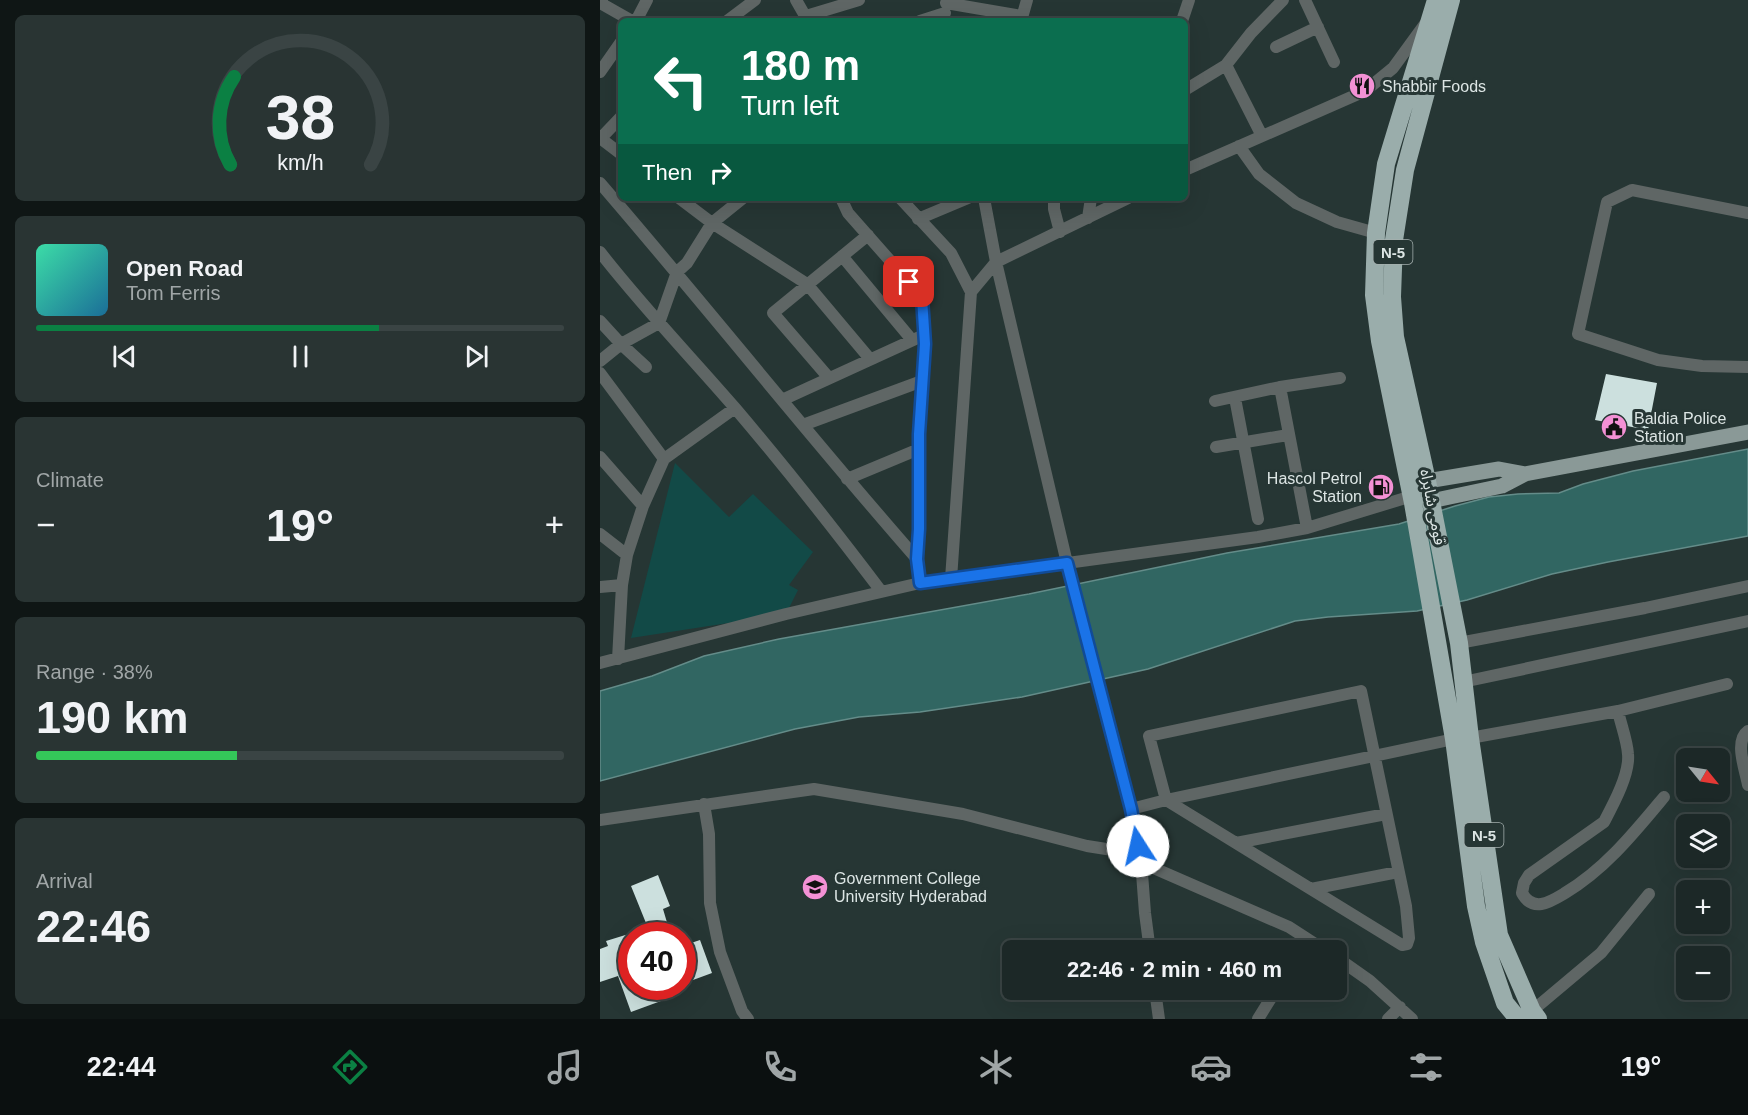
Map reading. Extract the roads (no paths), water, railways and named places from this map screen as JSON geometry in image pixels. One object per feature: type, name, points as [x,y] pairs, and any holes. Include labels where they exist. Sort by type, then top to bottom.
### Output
[{"type":"highway","name":"قومی شاہراہ","points":[[1451,0],[1405,170],[1394,240],[1388,339],[1422,502],[1459,643],[1463,682],[1462,738],[1476,906],[1484,942],[1505,1003],[1529,1016]]},
{"type":"highway","name":"قومی شاہراہ","points":[[1433,8],[1386,164],[1376,233],[1374,295],[1427,481],[1422,502],[1438,646],[1462,738],[1499,935],[1529,1016]]},
{"type":"highway","points":[[1476,906],[1494,902]]},
{"type":"main road","points":[[1422,502],[1502,486],[1525,474],[1748,432]]},
{"type":"main road","points":[[1427,481],[1499,470],[1525,474]]},
{"type":"street","points":[[602,0],[602,4],[627,18]]},
{"type":"street","points":[[638,18],[647,0]]},
{"type":"street","points":[[731,18],[754,0]]},
{"type":"street","points":[[796,0],[807,18],[859,0]]},
{"type":"street","points":[[1021,18],[1027,0]]},
{"type":"street","points":[[1183,18],[1189,0]]},
{"type":"street","points":[[1188,88],[1226,65],[1251,33],[1283,0]]},
{"type":"street","points":[[1305,0],[1334,62]]},
{"type":"street","points":[[1188,169],[1365,91],[1393,68],[1433,8]]},
{"type":"street","points":[[926,18],[946,9],[1014,18]]},
{"type":"street","points":[[1276,47],[1318,27]]},
{"type":"street","points":[[600,72],[618,46]]},
{"type":"street","points":[[1226,65],[1262,136]]},
{"type":"street","points":[[618,120],[600,138],[618,152]]},
{"type":"street","points":[[1239,146],[1260,174],[1296,203],[1337,222],[1376,233]]},
{"type":"street","points":[[600,183],[677,272],[847,479],[917,559]]},
{"type":"street","points":[[1748,213],[1632,190],[1607,202],[1578,334],[1658,360],[1702,366],[1748,367]]},
{"type":"street","points":[[682,201],[807,284],[870,359]]},
{"type":"street","points":[[600,361],[621,344],[659,323],[677,272],[687,262],[712,223],[740,201]]},
{"type":"street","points":[[842,201],[848,213],[922,298],[924,335],[917,559],[920,583]]},
{"type":"street","points":[[903,201],[951,253],[971,292],[951,579]]},
{"type":"street","points":[[918,219],[961,201]]},
{"type":"street","points":[[985,201],[996,262],[1067,563],[1131,809],[1140,857],[1149,940]]},
{"type":"street","points":[[1054,201],[1060,232]]},
{"type":"street","points":[[1088,218],[1091,201]]},
{"type":"street","points":[[971,292],[996,262],[1122,201]]},
{"type":"street","points":[[829,378],[773,313],[868,235]]},
{"type":"street","points":[[600,252],[605,268],[659,323],[735,408],[829,522],[881,591]]},
{"type":"street","points":[[842,256],[912,340]]},
{"type":"street","points":[[600,321],[646,367]]},
{"type":"street","points":[[782,400],[924,335]]},
{"type":"street","points":[[600,374],[664,459]]},
{"type":"street","points":[[1215,401],[1280,387],[1340,378]]},
{"type":"street","points":[[803,425],[922,381]]},
{"type":"street","points":[[1280,387],[1308,528]]},
{"type":"street","points":[[1235,398],[1258,519]]},
{"type":"street","points":[[618,659],[622,585],[627,555],[643,506],[664,459],[735,408]]},
{"type":"street","points":[[1216,447],[1288,435]]},
{"type":"street","points":[[847,479],[919,449]]},
{"type":"street","points":[[600,457],[643,506]]},
{"type":"street","points":[[600,663],[786,614],[920,583],[1258,537],[1422,502]]},
{"type":"street","points":[[600,534],[627,555]]},
{"type":"street","points":[[600,587],[622,585]]},
{"type":"street","points":[[1459,643],[1748,586]]},
{"type":"street","points":[[1463,682],[1748,621]]},
{"type":"street","points":[[1131,809],[1462,738],[1618,711],[1726,684]]},
{"type":"street","points":[[1361,691],[1406,906],[1409,938],[1407,944],[1402,945],[1166,800],[1149,736],[1361,691]]},
{"type":"street","points":[[1618,711],[1628,755],[1625,773],[1611,809],[1604,822],[1529,875],[1522,892],[1525,899],[1534,904],[1548,903],[1583,882],[1615,855],[1665,797]]},
{"type":"street","points":[[1748,731],[1740,742],[1748,785]]},
{"type":"street","points":[[600,820],[814,789],[963,814],[1086,846],[1140,857],[1149,866],[1289,927],[1309,940]]},
{"type":"street","points":[[704,804],[709,834],[710,903],[720,952],[742,1011],[748,1019]]},
{"type":"street","points":[[1236,843],[1386,814]]},
{"type":"street","points":[[1311,889],[1398,872]]},
{"type":"street","points":[[1529,1016],[1601,953],[1649,894]]},
{"type":"street","points":[[1347,965],[1370,981],[1412,1019]]},
{"type":"street","points":[[1156,1000],[1159,1019]]},
{"type":"street","points":[[1258,1019],[1270,1000]]},
{"type":"street","points":[[1388,1019],[1400,1007]]},
{"type":"place","name":"Shabbir Foods","points":[[1362,86]]},
{"type":"place","name":"Baldia Police Station","points":[[1614,427]]},
{"type":"place","name":"Hascol Petrol Station","points":[[1381,487]]},
{"type":"place","name":"Government College University Hyderabad","points":[[815,887]]}]
